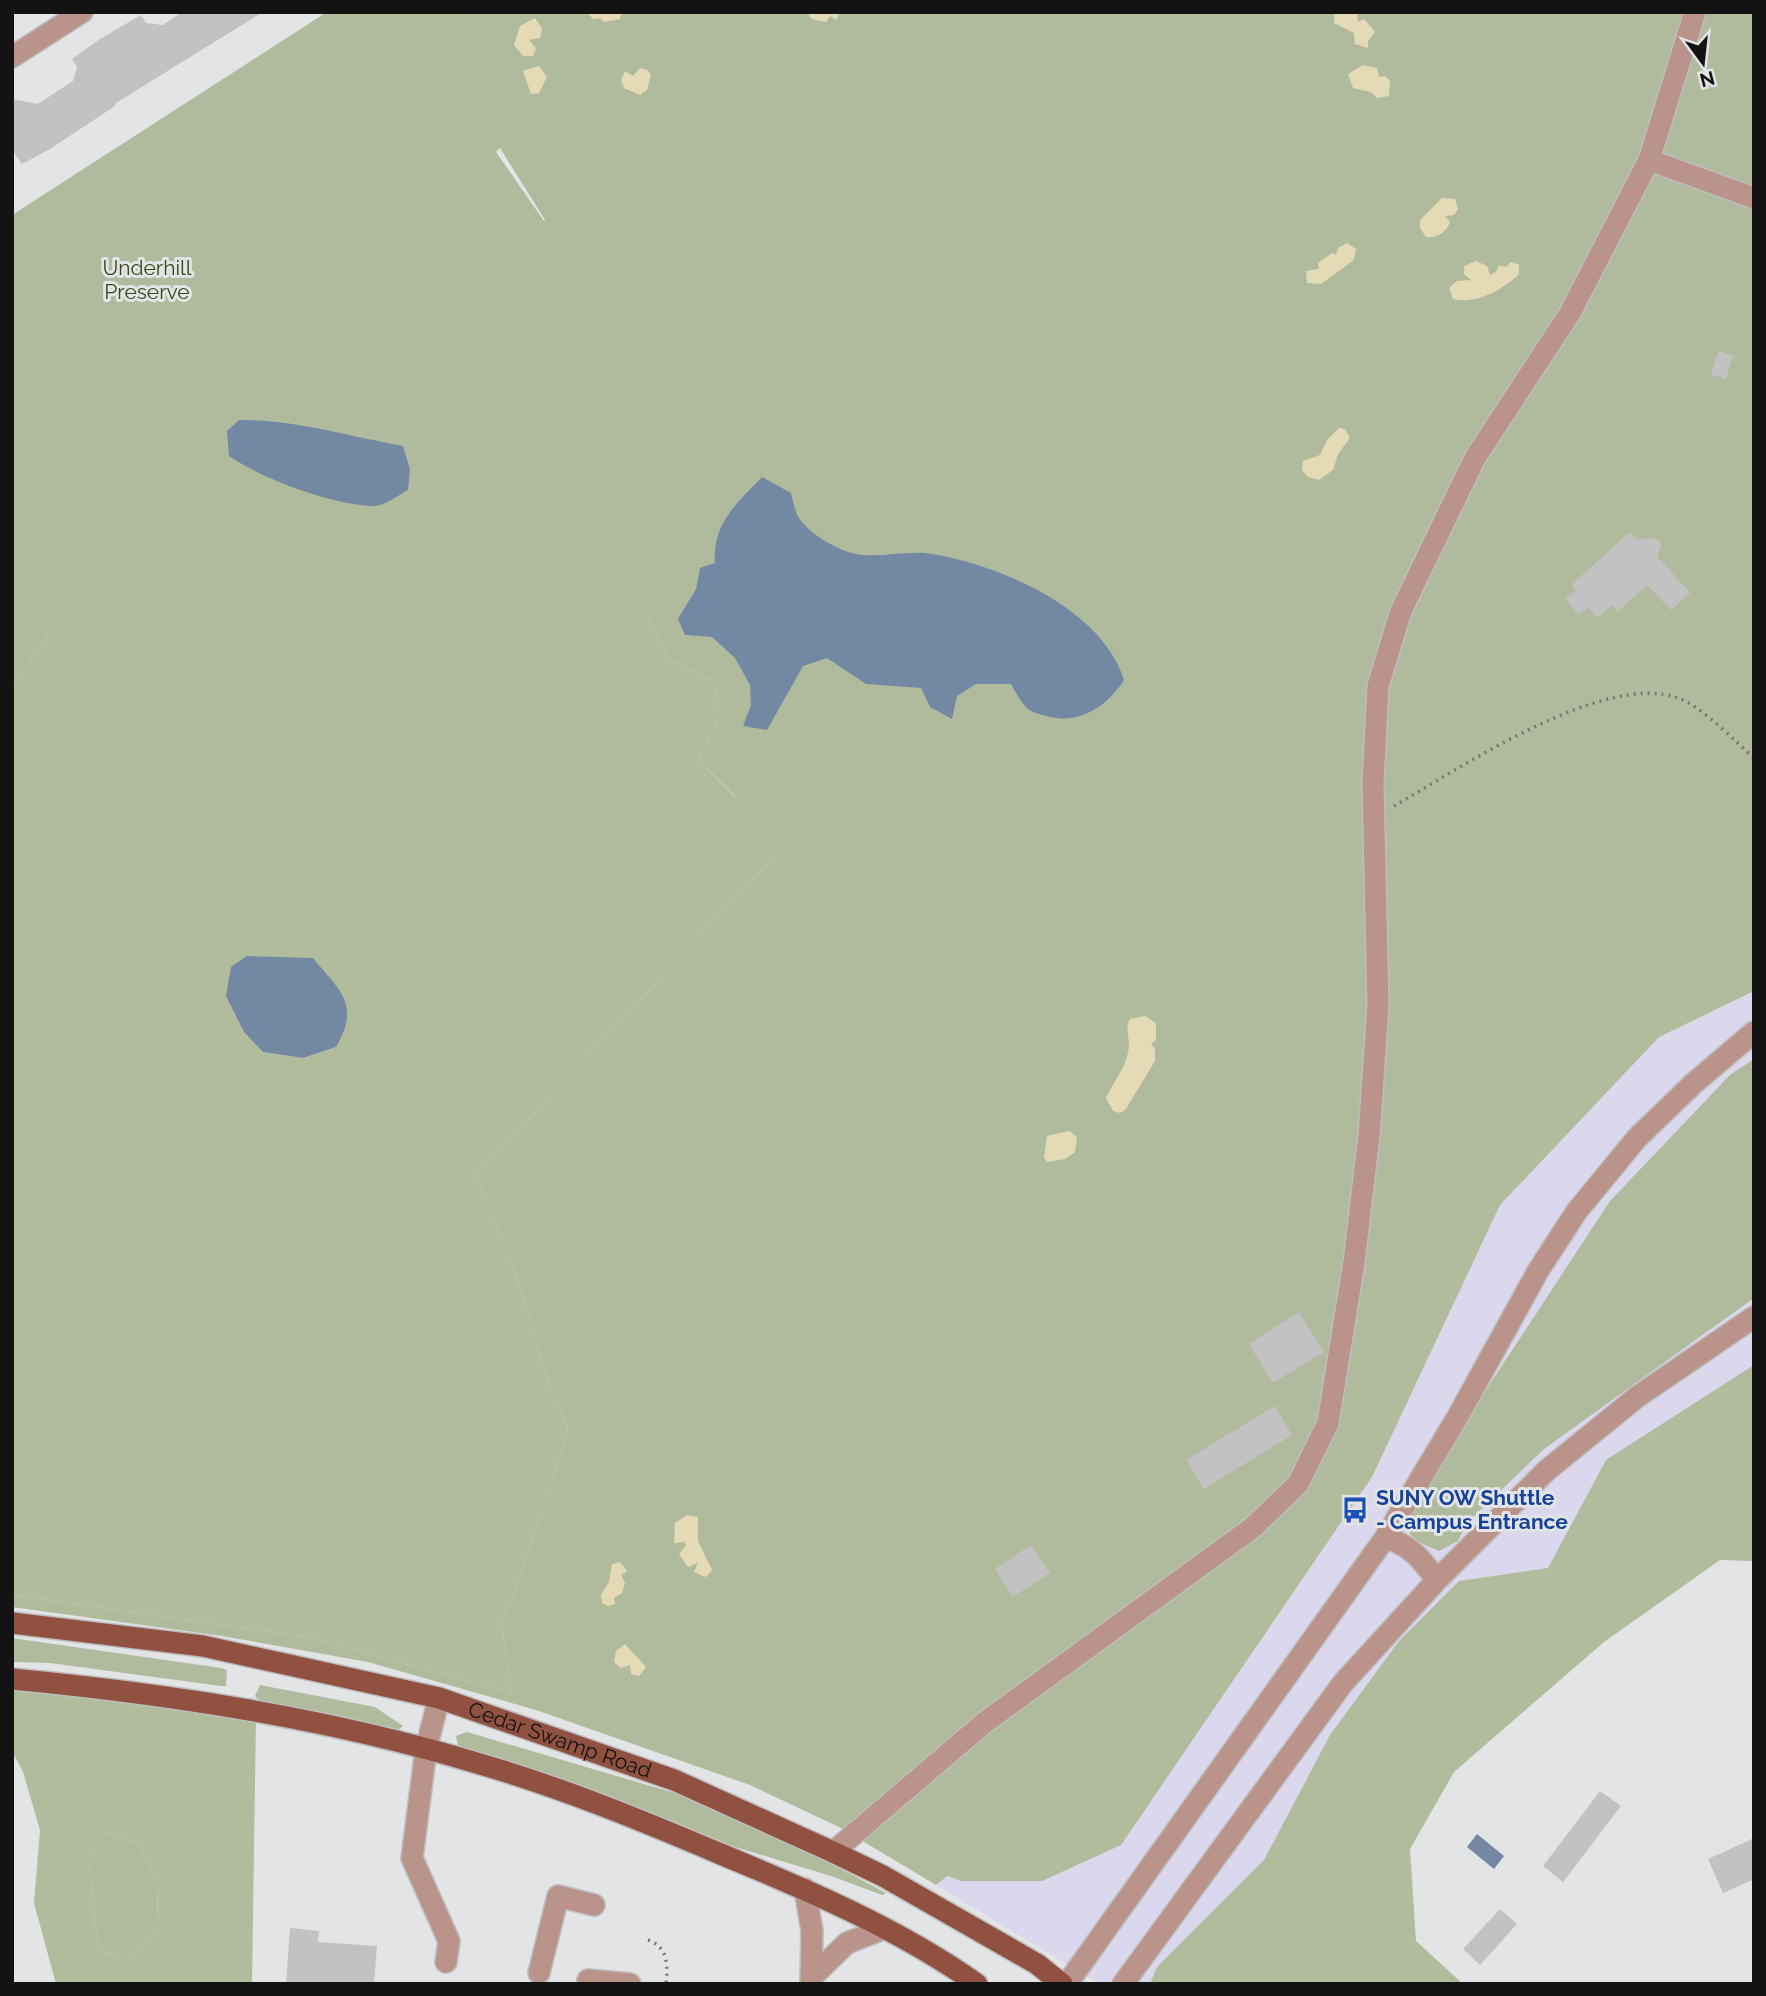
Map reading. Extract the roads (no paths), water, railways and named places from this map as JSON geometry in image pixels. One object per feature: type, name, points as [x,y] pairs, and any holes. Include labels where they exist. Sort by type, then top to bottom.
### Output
[{"type":"main road","name":"Cedar Swamp Road","points":[[12,1623],[203,1646],[439,1698],[674,1780],[833,1852],[895,1882],[1037,1964],[1065,1984]]},
{"type":"main road","points":[[12,1679],[206,1703],[426,1749],[481,1764],[634,1818],[805,1889],[947,1963],[977,1984]]},
{"type":"street","points":[[12,57],[82,12]]},
{"type":"street","points":[[833,1852],[984,1723],[1252,1528],[1298,1484],[1328,1423],[1354,1262],[1369,1136],[1378,1006],[1374,818],[1378,685],[1401,611],[1475,458],[1570,313],[1649,160],[1695,12]]},
{"type":"street","points":[[1649,160],[1754,198]]},
{"type":"street","points":[[1065,1984],[1385,1538],[1457,1418],[1538,1271],[1577,1211],[1637,1138],[1693,1084],[1754,1032]]},
{"type":"street","points":[[1123,1984],[1343,1683],[1437,1580],[1546,1471],[1637,1397],[1754,1317]]},
{"type":"street","points":[[1385,1538],[1399,1541],[1417,1553],[1437,1580]]},
{"type":"street","points":[[439,1698],[426,1749],[412,1858],[449,1941],[446,1962]]},
{"type":"street","points":[[805,1889],[812,1931],[812,1980]]},
{"type":"street","points":[[540,1973],[558,1896],[594,1905]]},
{"type":"street","points":[[812,1980],[847,1943],[883,1929]]},
{"type":"street","points":[[589,1980],[630,1984]]},
{"type":"water","points":[[239,420],[302,426],[403,446],[410,469],[408,490],[378,506],[357,505],[319,496],[279,482],[229,456],[227,431]]},
{"type":"water","points":[[762,477],[791,493],[798,516],[811,531],[846,551],[871,555],[932,554],[988,568],[1045,594],[1072,612],[1094,632],[1112,655],[1124,680],[1100,706],[1080,716],[1069,718],[1035,713],[1022,702],[1011,684],[976,684],[957,696],[952,719],[930,707],[921,688],[866,684],[827,658],[803,666],[767,730],[743,726],[751,705],[750,685],[735,658],[712,637],[685,635],[678,619],[696,589],[700,568],[715,563],[717,537],[722,526],[743,496]]},
{"type":"water","points":[[247,956],[313,958],[339,989],[347,1009],[347,1020],[336,1047],[303,1058],[263,1052],[244,1032],[226,996],[231,967]]},
{"type":"water","points":[[1477,1834],[1504,1856],[1494,1869],[1467,1847]]},
{"type":"place","name":"SUNY OW Shuttle - Campus Entrance","points":[[1355,1510]]},
{"type":"park label","name":"Underhill Preserve","points":[[147,280]]}]
